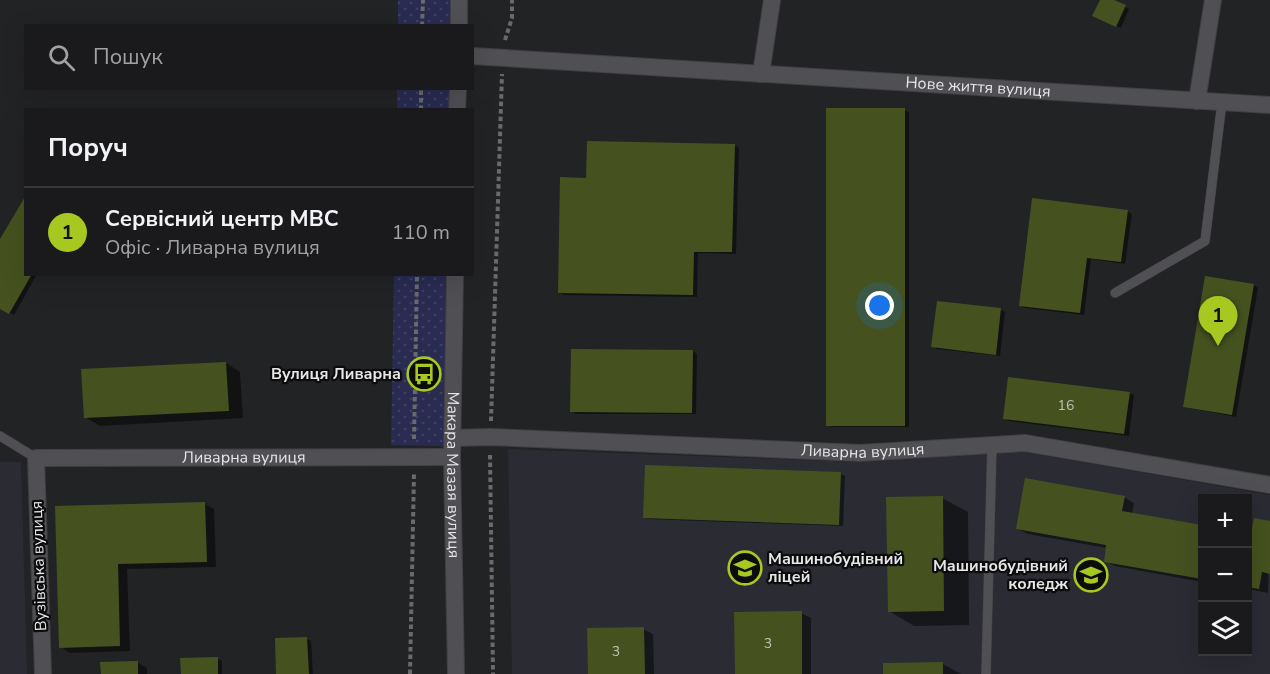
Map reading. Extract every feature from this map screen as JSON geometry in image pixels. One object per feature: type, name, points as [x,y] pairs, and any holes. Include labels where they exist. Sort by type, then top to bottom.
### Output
[{"type":"street","points":[[459,0],[459,24]]},
{"type":"street","points":[[761,74],[772,0]]},
{"type":"street","points":[[1197,101],[1213,0]]},
{"type":"street","name":"Нове життя вулиця","points":[[474,56],[1270,105]]},
{"type":"street","points":[[457,108],[458,90]]},
{"type":"street","name":"Макара Мазая вулиця","points":[[455,276],[452,457],[456,674]]},
{"type":"street","name":"Ливарна вулиця","points":[[452,438],[490,437],[860,453],[1025,442],[1270,485]]},
{"type":"street","name":"Ливарна вулиця","points":[[36,458],[452,457]]},
{"type":"street","name":"Вузівська вулиця","points":[[36,458],[43,674]]},
{"type":"lane","points":[[1115,294],[1205,241],[1222,102]]},
{"type":"lane","points":[[0,436],[36,458]]},
{"type":"lane","points":[[986,674],[992,445]]},
{"type":"path","points":[[422,24],[423,0]]},
{"type":"path","points":[[493,674],[490,437],[502,58],[512,18],[512,0]]},
{"type":"path","points":[[420,108],[421,90]]},
{"type":"path","points":[[410,674],[417,276]]},
{"type":"shaded area","points":[[398,0],[453,0],[453,24],[398,24]]},
{"type":"shaded area","points":[[397,90],[452,90],[451,108],[397,108]]},
{"type":"shaded area","points":[[394,276],[449,276],[446,446],[391,445]]},
{"type":"shaded area","name":"Машинобудівний ліцей","points":[[508,449],[860,462],[1025,452],[1270,495],[1270,674],[512,674]]},
{"type":"shaded area","points":[[0,462],[21,462],[27,674],[0,674]]},
{"type":"building","points":[[1100,0],[1114,0],[1126,5],[1116,27],[1092,16]]},
{"type":"building","points":[[826,108],[905,108],[905,426],[826,426]]},
{"type":"building","points":[[587,141],[735,144],[732,252],[694,252],[693,295],[558,293],[560,177],[586,178]]},
{"type":"building","points":[[24,198],[24,276],[31,276],[9,314],[0,309],[0,239]]},
{"type":"building","points":[[1032,198],[1128,210],[1121,262],[1087,258],[1080,313],[1019,306]]},
{"type":"building","points":[[1205,276],[1254,284],[1232,415],[1183,407]]},
{"type":"building","points":[[937,301],[1001,308],[996,355],[931,347]]},
{"type":"building","points":[[571,349],[693,350],[692,413],[570,412]]},
{"type":"building","points":[[226,362],[229,411],[84,418],[81,369]]},
{"type":"building","points":[[1008,377],[1130,392],[1124,434],[1003,419]]},
{"type":"building","points":[[645,465],[841,472],[839,525],[643,518]]},
{"type":"building","points":[[1025,478],[1125,496],[1122,511],[1198,524],[1198,578],[1104,562],[1106,545],[1016,529]]},
{"type":"building","points":[[943,496],[944,611],[888,612],[886,497]]},
{"type":"building","points":[[205,502],[207,562],[118,564],[120,646],[59,648],[55,506]]},
{"type":"building","points":[[1254,518],[1270,521],[1270,574],[1262,572],[1259,589],[1252,588]]},
{"type":"building","points":[[802,611],[802,674],[735,674],[734,612]]},
{"type":"building","points":[[644,627],[645,674],[588,674],[587,628]]},
{"type":"building","points":[[307,637],[309,674],[276,674],[275,638]]},
{"type":"building","points":[[218,657],[218,674],[181,674],[180,658]]},
{"type":"building","points":[[138,661],[138,674],[101,674],[100,662]]},
{"type":"building","points":[[943,662],[943,674],[883,674],[883,663]]},
{"type":"place","name":"Сервісний центр МВС","points":[[1218,346]]},
{"type":"place","name":"Вулиця Ливарна","points":[[424,374]]},
{"type":"place","name":"Машинобудівний ліцей","points":[[745,568]]},
{"type":"place","name":"Машинобудівний коледж","points":[[1091,575]]}]
